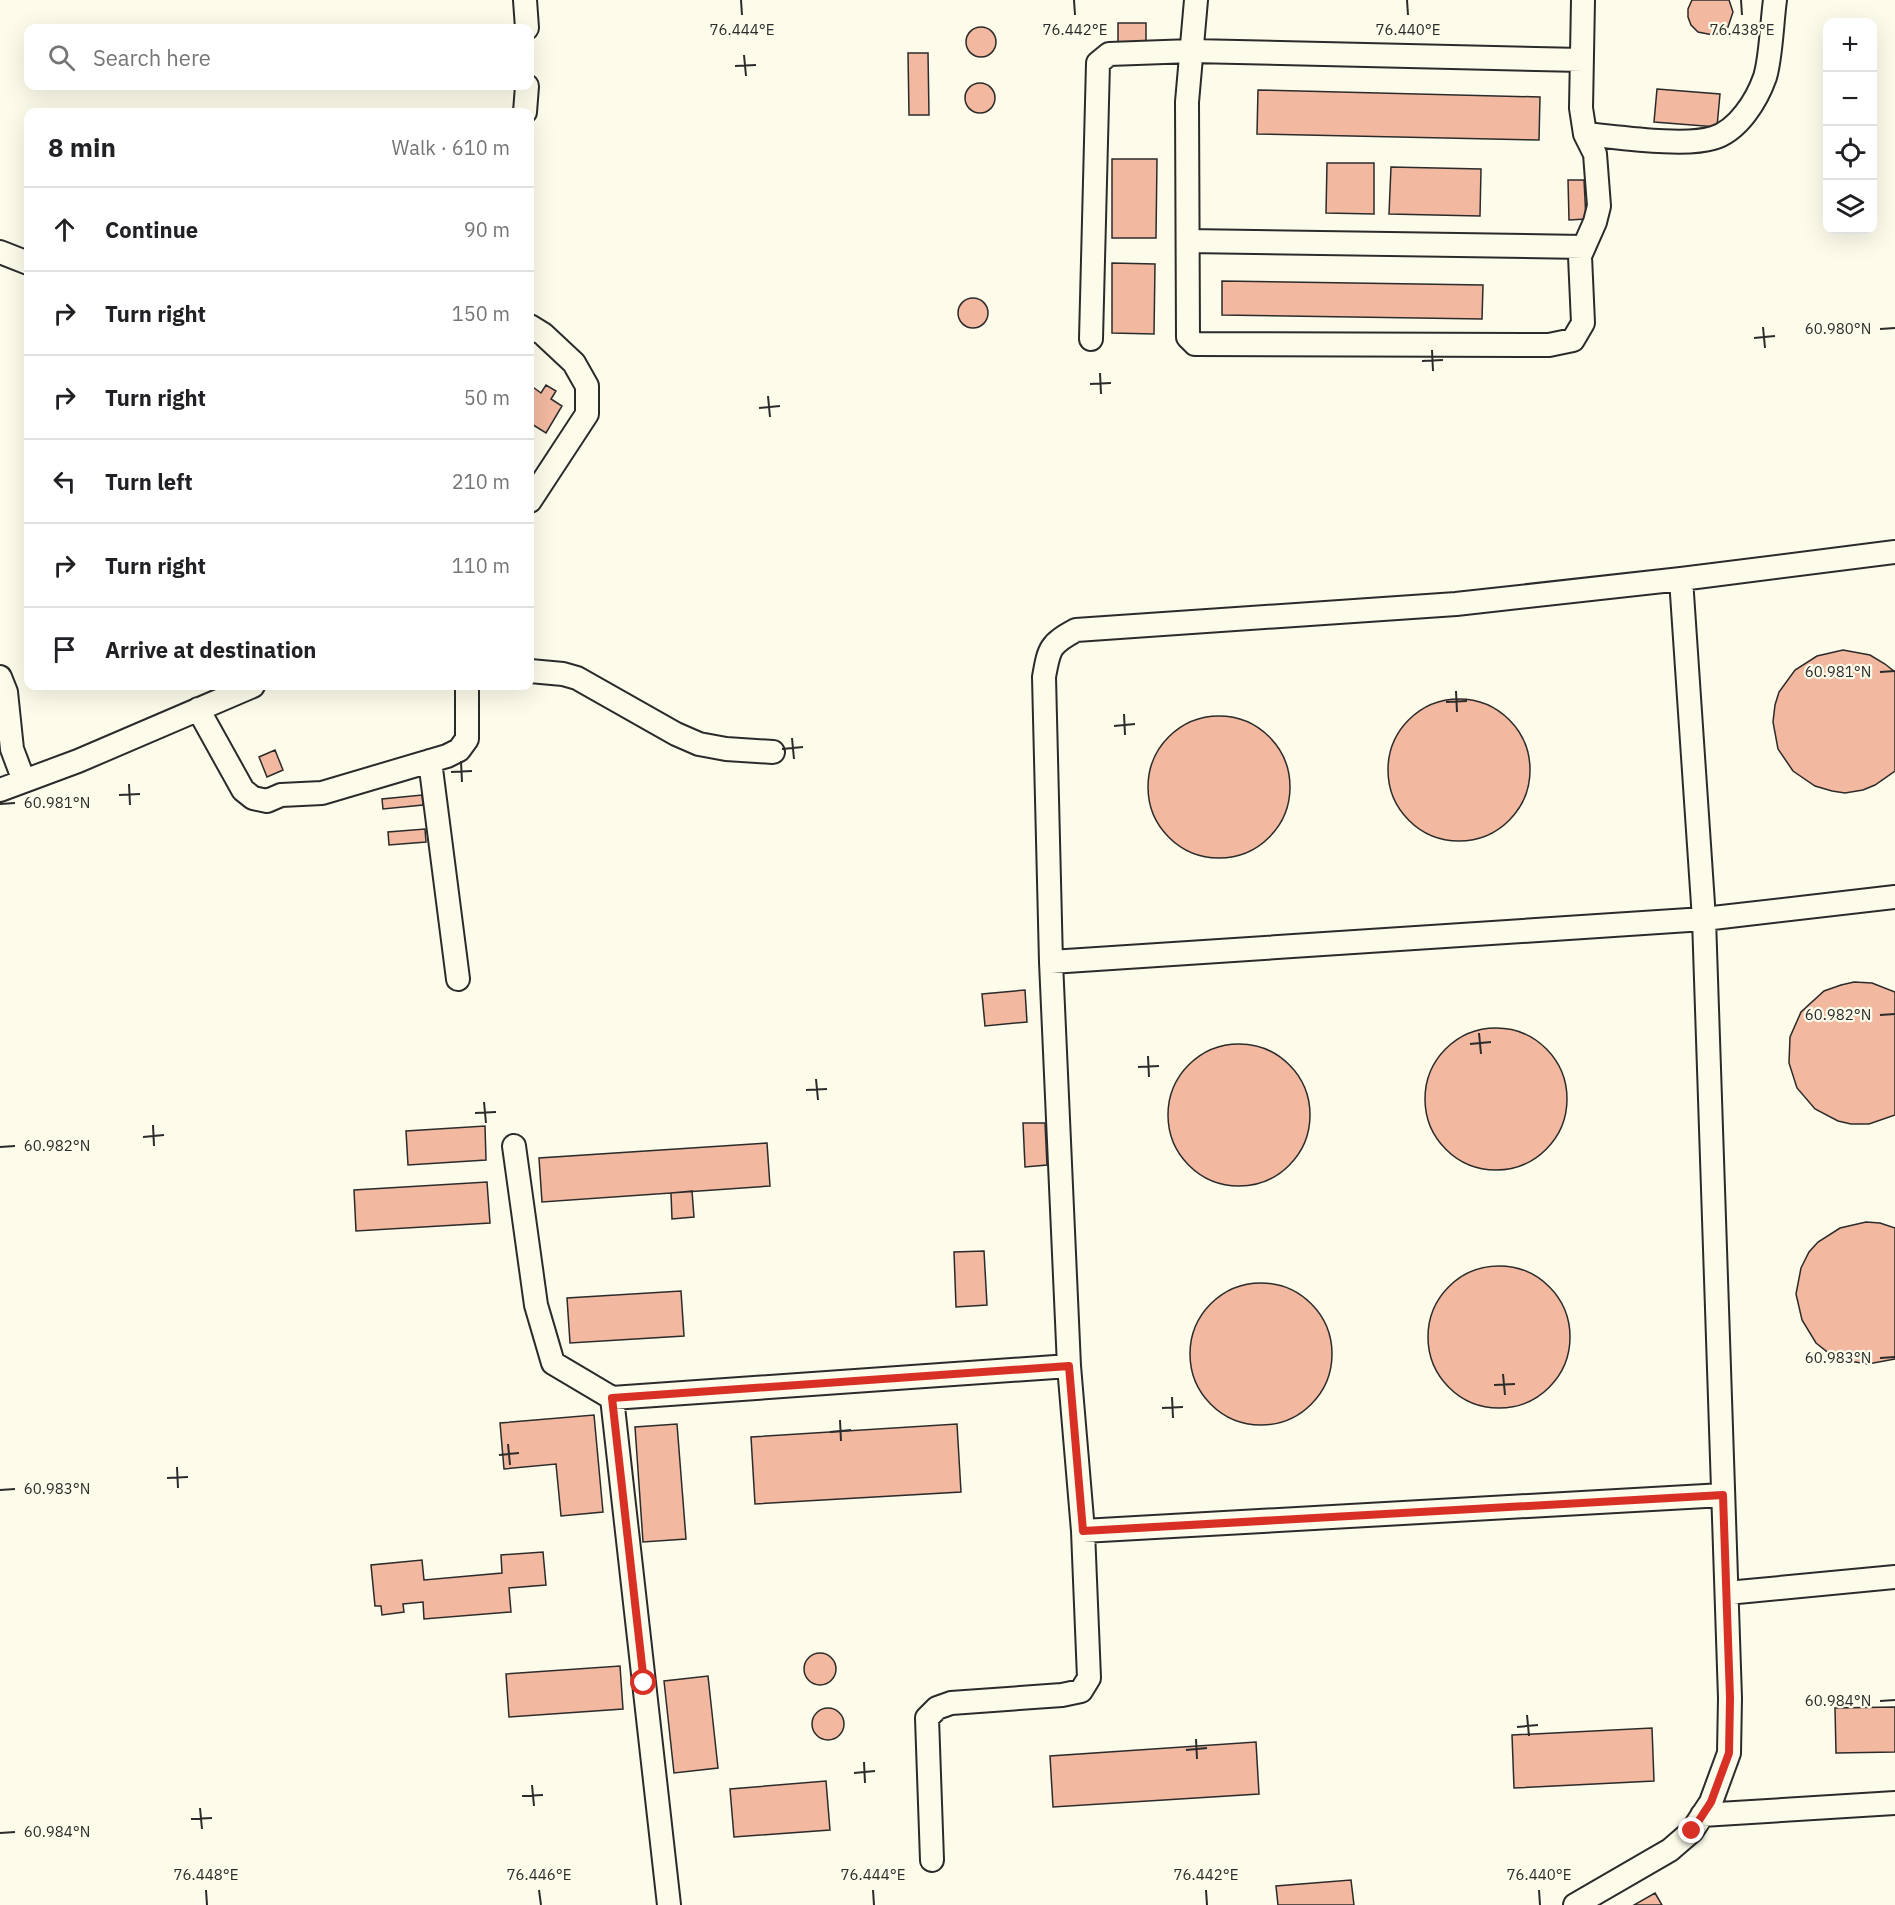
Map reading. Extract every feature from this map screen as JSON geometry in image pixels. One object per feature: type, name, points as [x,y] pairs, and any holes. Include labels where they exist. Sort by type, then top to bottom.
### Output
[{"type":"street","points":[[525,0],[527,24]]},
{"type":"street","points":[[1196,0],[1187,102],[1188,337],[1195,344],[1549,345],[1573,340],[1583,323],[1580,256],[1595,222],[1599,206],[1595,154],[1586,134],[1581,108],[1583,0]]},
{"type":"street","points":[[1586,134],[1687,142],[1714,138],[1735,126],[1756,97],[1765,75],[1775,0]]},
{"type":"street","points":[[1091,339],[1098,63],[1109,54],[1192,51],[1582,60]]},
{"type":"street","points":[[525,108],[527,90]]},
{"type":"street","points":[[1188,241],[1584,247]]},
{"type":"street","points":[[0,252],[24,261]]},
{"type":"street","points":[[534,328],[574,363],[587,386],[587,414],[534,495]]},
{"type":"street","points":[[932,1860],[927,1718],[937,1708],[951,1703],[1062,1695],[1081,1690],[1089,1678],[1083,1531],[1069,1366],[1051,962],[1044,677],[1048,656],[1056,640],[1076,630],[1456,604],[1895,552]]},
{"type":"street","points":[[1575,1905],[1670,1850],[1692,1831],[1711,1802],[1729,1753],[1727,1593],[1704,919],[1681,579]]},
{"type":"street","points":[[534,671],[563,674],[577,678],[676,734],[699,744],[726,749],[773,752]]},
{"type":"street","points":[[0,677],[6,692],[12,748],[24,781]]},
{"type":"street","points":[[0,790],[78,761],[243,690]]},
{"type":"street","points":[[198,709],[243,790],[253,798],[267,801],[281,795],[322,793],[430,761],[459,750],[467,739],[467,690]]},
{"type":"street","points":[[430,761],[458,979]]},
{"type":"street","points":[[1051,962],[1704,919],[1895,897]]},
{"type":"street","points":[[514,1146],[536,1305],[553,1363],[612,1398],[1069,1366]]},
{"type":"street","points":[[612,1398],[669,1905]]},
{"type":"street","points":[[1083,1531],[1723,1495]]},
{"type":"street","points":[[1727,1593],[1895,1577]]},
{"type":"street","points":[[1702,1815],[1895,1803]]},
{"type":"building","points":[[1692,0],[1729,0],[1733,12],[1728,27],[1723,32],[1713,35],[1698,32],[1691,25],[1688,17],[1688,9]]},
{"type":"building","points":[[1118,23],[1146,23],[1146,42],[1118,42]]},
{"type":"building","points":[[981,27],[992,31],[996,42],[992,53],[981,57],[970,53],[966,42],[970,31]]},
{"type":"building","points":[[908,53],[928,53],[929,115],[909,115]]},
{"type":"building","points":[[980,83],[991,87],[995,98],[991,109],[980,113],[969,109],[965,98],[969,87]]},
{"type":"building","points":[[1657,89],[1720,94],[1717,127],[1654,122]]},
{"type":"building","points":[[1258,90],[1540,97],[1539,140],[1257,134]]},
{"type":"building","points":[[1112,159],[1157,159],[1156,238],[1112,238]]},
{"type":"building","points":[[1327,163],[1374,163],[1374,214],[1326,213]]},
{"type":"building","points":[[1391,167],[1481,169],[1480,216],[1389,214]]},
{"type":"building","points":[[1568,180],[1584,180],[1586,219],[1569,220]]},
{"type":"building","points":[[1112,263],[1155,264],[1154,334],[1112,333]]},
{"type":"building","points":[[1222,281],[1483,285],[1482,319],[1222,315]]},
{"type":"building","points":[[973,298],[984,302],[988,313],[984,324],[973,328],[962,324],[958,313],[962,302]]},
{"type":"building","points":[[546,385],[556,391],[551,399],[562,406],[546,433],[534,426],[534,388],[541,393]]},
{"type":"building","points":[[1843,650],[1870,655],[1895,672],[1895,771],[1875,785],[1845,793],[1815,786],[1793,771],[1778,749],[1773,722],[1779,692],[1795,670],[1817,656]]},
{"type":"building","points":[[1459,699],[1486,704],[1509,720],[1525,743],[1530,770],[1525,797],[1509,820],[1486,836],[1459,841],[1432,836],[1409,820],[1393,797],[1388,770],[1393,743],[1409,720],[1432,704]]},
{"type":"building","points":[[1219,716],[1246,721],[1269,737],[1285,760],[1290,787],[1285,814],[1269,837],[1246,853],[1219,858],[1192,853],[1169,837],[1153,814],[1148,787],[1153,760],[1169,737],[1192,721]]},
{"type":"building","points":[[275,750],[283,770],[267,777],[259,757]]},
{"type":"building","points":[[422,795],[423,805],[383,809],[382,799]]},
{"type":"building","points":[[425,829],[426,842],[389,845],[388,832]]},
{"type":"building","points":[[1854,982],[1872,983],[1895,992],[1895,1115],[1869,1124],[1838,1121],[1815,1109],[1797,1088],[1789,1063],[1790,1037],[1801,1012],[1824,991]]},
{"type":"building","points":[[1025,990],[1027,1022],[985,1026],[982,994]]},
{"type":"building","points":[[1496,1028],[1523,1033],[1546,1049],[1562,1072],[1567,1099],[1562,1126],[1546,1149],[1523,1165],[1496,1170],[1469,1165],[1446,1149],[1430,1126],[1425,1099],[1430,1072],[1446,1049],[1469,1033]]},
{"type":"building","points":[[1239,1044],[1266,1049],[1289,1065],[1305,1088],[1310,1115],[1305,1142],[1289,1165],[1266,1181],[1239,1186],[1212,1181],[1189,1165],[1173,1142],[1168,1115],[1173,1088],[1189,1065],[1212,1049]]},
{"type":"building","points":[[1023,1123],[1045,1123],[1047,1165],[1025,1167]]},
{"type":"building","points":[[485,1126],[486,1160],[408,1165],[406,1131]]},
{"type":"building","points":[[767,1143],[770,1186],[542,1202],[539,1158]]},
{"type":"building","points":[[487,1182],[490,1223],[356,1231],[354,1190]]},
{"type":"building","points":[[692,1191],[694,1217],[672,1219],[671,1193]]},
{"type":"building","points":[[1866,1222],[1880,1223],[1895,1228],[1895,1359],[1868,1364],[1842,1360],[1816,1343],[1802,1320],[1796,1294],[1801,1268],[1809,1252],[1818,1242],[1840,1228]]},
{"type":"building","points":[[984,1251],[987,1305],[956,1307],[954,1252]]},
{"type":"building","points":[[1499,1266],[1526,1271],[1549,1287],[1565,1310],[1570,1337],[1565,1364],[1549,1387],[1526,1403],[1499,1408],[1472,1403],[1449,1387],[1433,1364],[1428,1337],[1433,1310],[1449,1287],[1472,1271]]},
{"type":"building","points":[[1261,1283],[1288,1288],[1311,1304],[1327,1327],[1332,1354],[1327,1381],[1311,1404],[1288,1420],[1261,1425],[1234,1420],[1211,1404],[1195,1381],[1190,1354],[1195,1327],[1211,1304],[1234,1288]]},
{"type":"building","points":[[681,1291],[684,1336],[570,1343],[567,1298]]},
{"type":"building","points":[[594,1415],[603,1512],[561,1516],[556,1464],[504,1469],[500,1423]]},
{"type":"building","points":[[677,1424],[686,1539],[643,1542],[635,1427]]},
{"type":"building","points":[[957,1424],[961,1492],[755,1504],[751,1437]]},
{"type":"building","points":[[543,1552],[546,1585],[509,1588],[511,1612],[424,1619],[423,1602],[403,1604],[404,1612],[382,1615],[381,1606],[375,1606],[371,1565],[422,1560],[424,1580],[502,1573],[501,1555]]},
{"type":"building","points":[[820,1653],[831,1658],[836,1669],[831,1680],[820,1685],[809,1680],[804,1669],[809,1658]]},
{"type":"building","points":[[620,1666],[623,1709],[509,1717],[506,1674]]},
{"type":"building","points":[[708,1676],[718,1768],[674,1773],[664,1681]]},
{"type":"building","points":[[1895,1707],[1895,1752],[1836,1753],[1835,1708]]},
{"type":"building","points":[[828,1708],[839,1713],[844,1724],[839,1735],[828,1740],[817,1735],[812,1724],[817,1713]]},
{"type":"building","points":[[1652,1728],[1654,1781],[1514,1788],[1512,1735]]},
{"type":"building","points":[[1256,1742],[1259,1794],[1053,1807],[1050,1756]]},
{"type":"building","points":[[826,1781],[830,1830],[734,1837],[730,1789]]},
{"type":"building","points":[[1351,1880],[1354,1905],[1278,1905],[1276,1886]]},
{"type":"building","points":[[1655,1893],[1662,1905],[1634,1905]]},
{"type":"route","points":[[644,1683],[612,1398],[1069,1366],[1083,1531],[1723,1495],[1730,1698],[1729,1753],[1711,1802],[1692,1831]]}]
